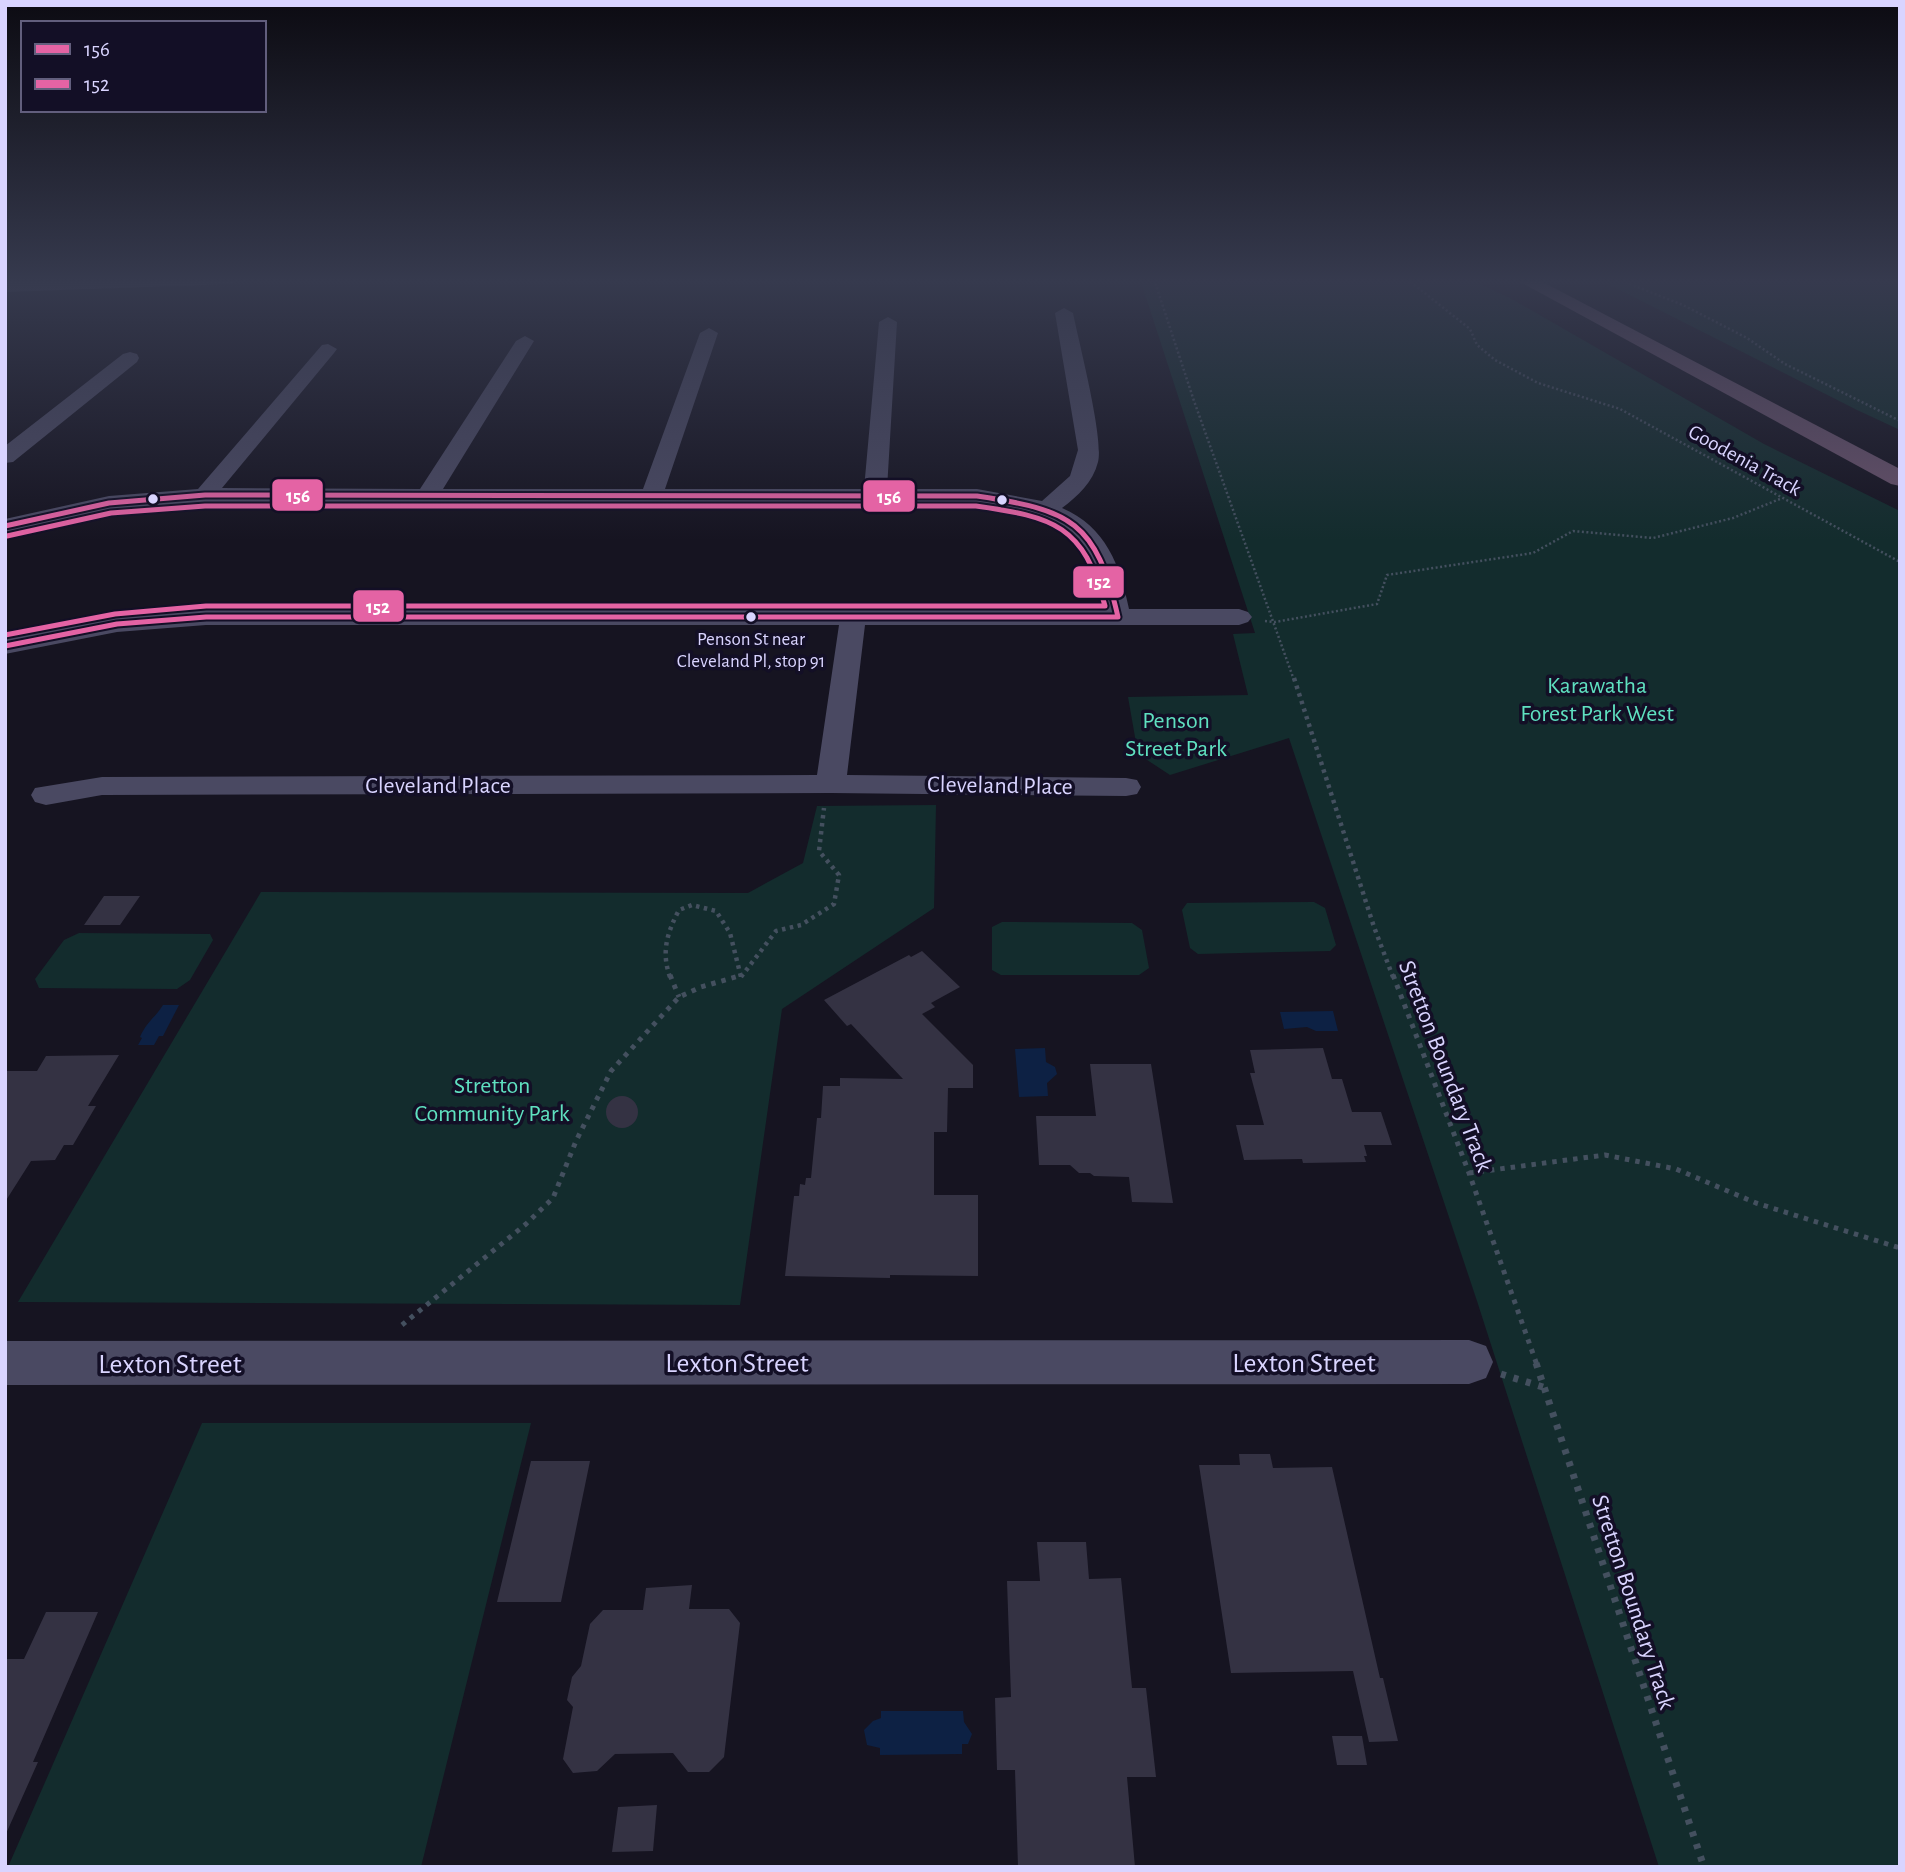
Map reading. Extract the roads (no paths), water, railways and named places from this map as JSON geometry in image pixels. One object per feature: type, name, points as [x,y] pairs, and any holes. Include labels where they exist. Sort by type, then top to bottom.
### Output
[{"type":"highway","points":[[1688,366],[1900,479]]},
{"type":"street","points":[[5,457],[119,366]]},
{"type":"street","points":[[205,495],[313,366]]},
{"type":"street","points":[[428,495],[509,366]]},
{"type":"street","points":[[652,494],[697,366]]},
{"type":"street","points":[[875,495],[885,366]]},
{"type":"street","points":[[1045,509],[1077,485],[1088,461],[1089,450],[1074,366]]},
{"type":"street","points":[[5,526],[109,503],[205,495],[977,496],[1045,509],[1070,521],[1087,535],[1101,552],[1118,617]]},
{"type":"street","points":[[5,646],[117,624],[205,617],[1239,617]]},
{"type":"street","points":[[831,784],[853,618]]},
{"type":"street","name":"Cleveland Place","points":[[46,795],[102,786],[1126,786]]},
{"type":"street","name":"Lexton Street","points":[[5,1363],[1469,1362]]},
{"type":"water","points":[[163,1005],[179,1005],[163,1036],[159,1036],[154,1045],[138,1045],[145,1027]]},
{"type":"water","points":[[1333,1011],[1338,1031],[1316,1031],[1307,1027],[1284,1029],[1280,1012]]},
{"type":"water","points":[[1045,1048],[1046,1062],[1055,1067],[1057,1074],[1047,1083],[1048,1096],[1019,1097],[1015,1049]]},
{"type":"water","points":[[881,1711],[963,1711],[964,1722],[972,1734],[968,1744],[962,1744],[962,1754],[880,1755],[880,1748],[867,1745],[864,1730],[873,1721],[881,1718]]},
{"type":"place","name":"Penson St near Cleveland Pl, stop 91","points":[[751,617]]},
{"type":"park label","name":"Karawatha Forest Park West","points":[[1597,699]]},
{"type":"park label","name":"Penson Street Park","points":[[1176,734]]},
{"type":"park label","name":"Stretton Community Park","points":[[492,1099]]}]
